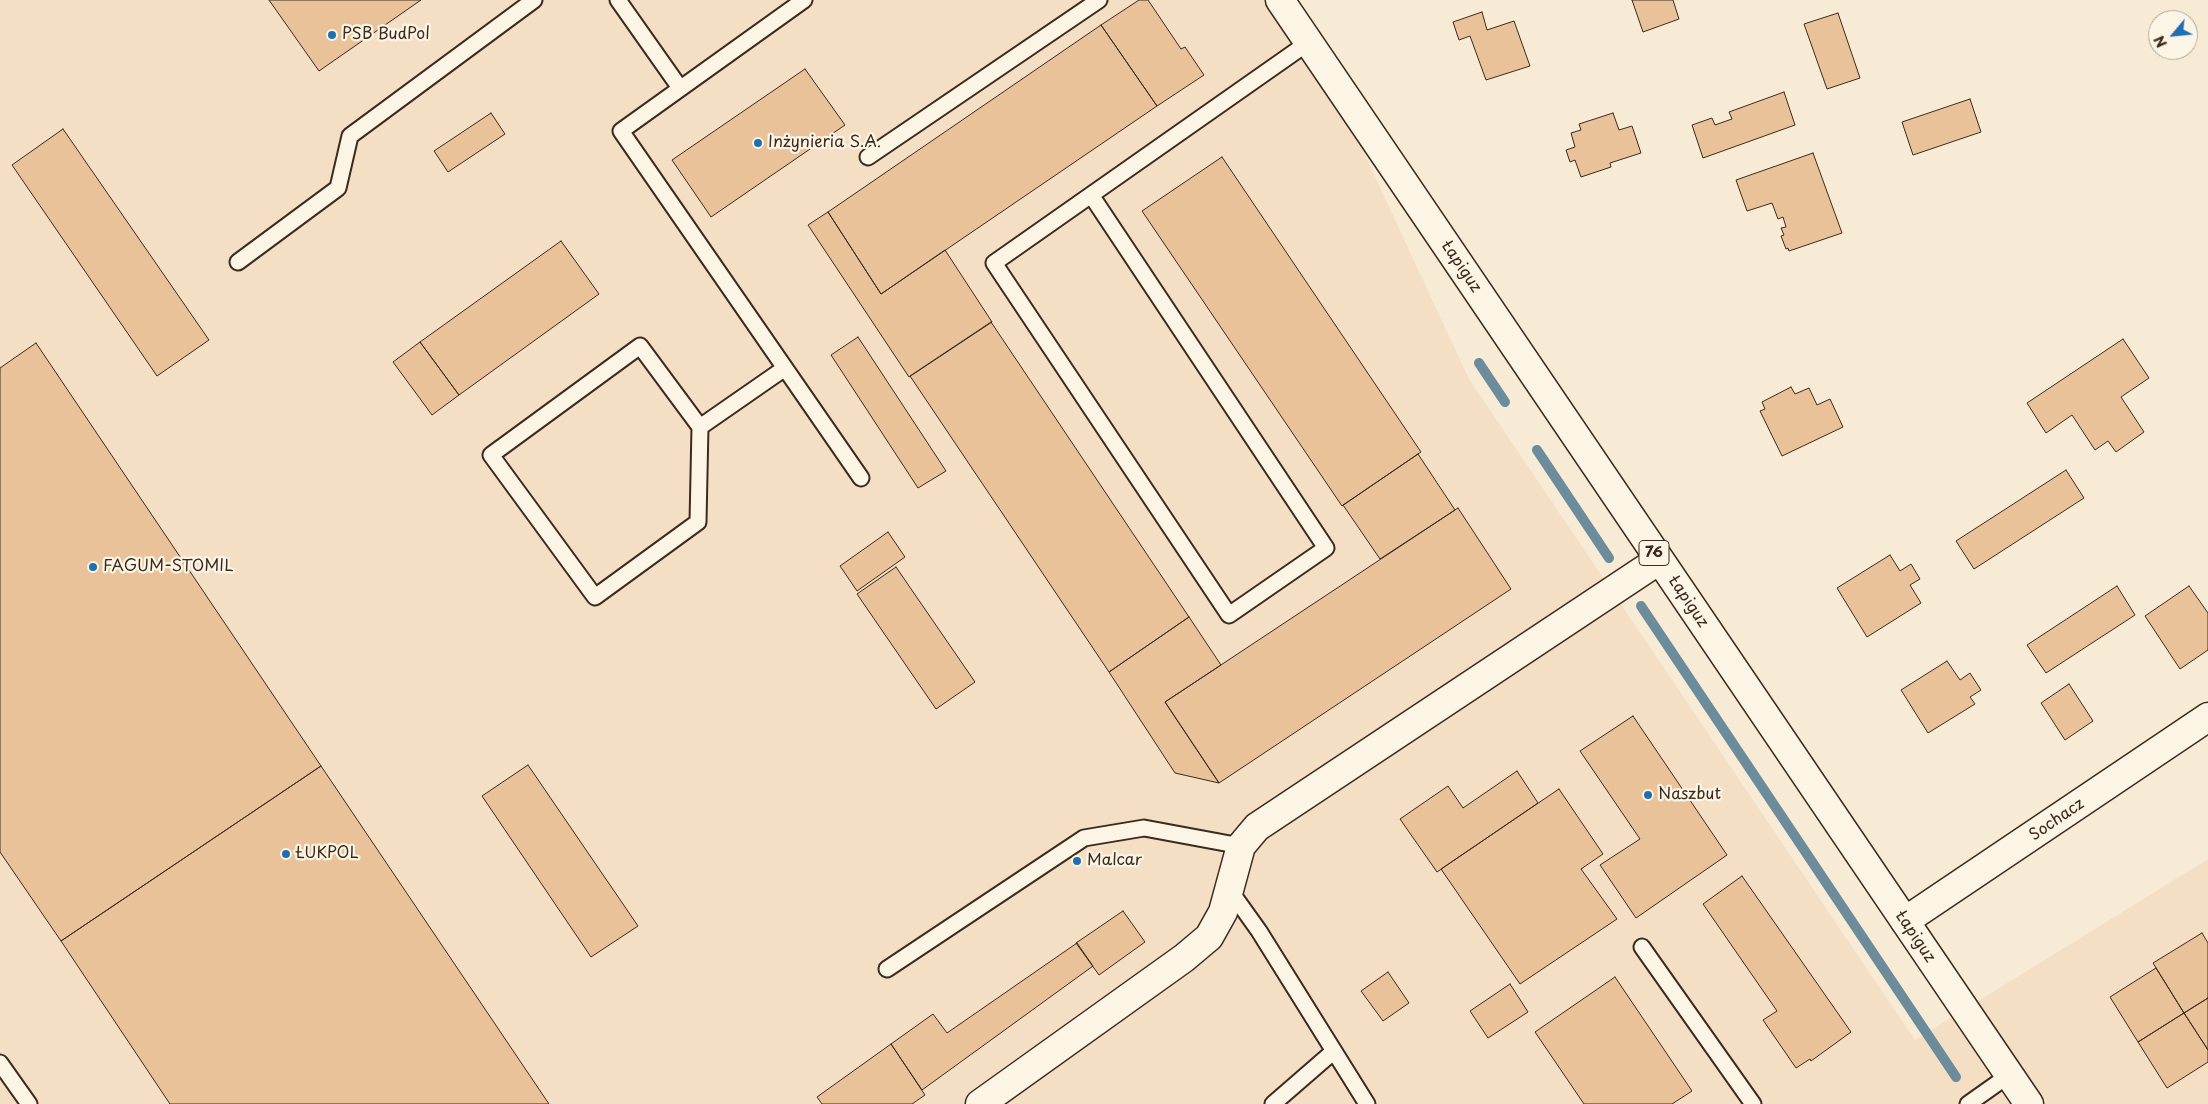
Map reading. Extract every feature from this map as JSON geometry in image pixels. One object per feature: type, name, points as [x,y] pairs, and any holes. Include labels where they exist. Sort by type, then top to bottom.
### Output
[{"type":"main road","name":"Łapiguz","points":[[1280,0],[2029,1104]]},
{"type":"main road","points":[[980,1104],[1184,958],[1209,937],[1223,912],[1241,846],[1257,827],[1659,560]]},
{"type":"main road","name":"Sochacz","points":[[1905,921],[2208,717]]},
{"type":"lane","points":[[238,262],[338,188],[350,136],[534,0]]},
{"type":"lane","points":[[618,0],[680,88]]},
{"type":"lane","points":[[804,0],[622,131],[861,478]]},
{"type":"lane","points":[[868,157],[1099,0]]},
{"type":"lane","points":[[1091,195],[1326,548],[1229,615],[994,263],[1309,42]]},
{"type":"lane","points":[[640,346],[700,427],[698,522],[596,596],[491,455],[640,346]]},
{"type":"lane","points":[[700,427],[785,368]]},
{"type":"lane","points":[[887,969],[1084,838],[1144,828],[1241,846]]},
{"type":"lane","points":[[1229,889],[1259,931],[1367,1104]]},
{"type":"lane","points":[[1642,948],[1753,1104]]},
{"type":"lane","points":[[1273,1104],[1334,1051]]},
{"type":"lane","points":[[0,1063],[29,1104]]},
{"type":"lane","points":[[1968,1104],[2009,1075]]},
{"type":"shaded area","points":[[0,0],[1293,0],[1469,379],[1915,1040],[2208,859],[2208,1104],[0,1104]]},
{"type":"building","name":"PSB BudPol","points":[[269,0],[421,0],[319,71]]},
{"type":"building","points":[[1139,0],[1148,0],[1181,49],[1185,47],[1204,75],[1157,106],[1101,25]]},
{"type":"building","points":[[1632,0],[1673,0],[1679,19],[1643,32]]},
{"type":"building","points":[[1482,12],[1487,30],[1514,21],[1530,66],[1486,80],[1470,36],[1459,40],[1453,22]]},
{"type":"building","points":[[1838,13],[1860,78],[1827,89],[1804,24]]},
{"type":"building","points":[[1101,25],[1157,106],[881,294],[828,212]]},
{"type":"building","name":"Inżynieria S.A.","points":[[805,69],[845,125],[711,217],[672,160]]},
{"type":"building","points":[[1784,92],[1795,125],[1703,158],[1692,125],[1712,118],[1715,125],[1732,119],[1729,112]]},
{"type":"building","points":[[1970,99],[1981,132],[1913,155],[1902,122]]},
{"type":"building","points":[[491,113],[505,134],[448,172],[434,151]]},
{"type":"building","points":[[1613,113],[1619,130],[1632,126],[1641,153],[1610,163],[1611,167],[1581,177],[1575,160],[1570,162],[1566,150],[1575,147],[1571,133],[1581,130],[1579,124]]},
{"type":"building","points":[[63,129],[209,340],[157,376],[12,165]]},
{"type":"building","points":[[1813,153],[1842,233],[1789,251],[1788,248],[1786,249],[1781,236],[1784,235],[1781,228],[1786,227],[1783,217],[1778,219],[1772,203],[1747,211],[1736,180]]},
{"type":"building","points":[[1222,157],[1421,452],[1342,506],[1142,211]]},
{"type":"building","points":[[828,212],[881,294],[945,250],[992,322],[909,377],[808,225]]},
{"type":"building","points":[[561,241],[599,294],[459,395],[420,342]]},
{"type":"building","points":[[991,322],[1189,617],[1109,672],[910,376]]},
{"type":"building","points":[[858,337],[946,471],[918,488],[831,355]]},
{"type":"building","points":[[2123,339],[2149,378],[2121,397],[2144,432],[2116,452],[2108,441],[2095,450],[2072,415],[2046,433],[2027,403]]},
{"type":"building","points":[[420,342],[459,395],[432,415],[393,362]]},
{"type":"building","name":"FAGUM-STOMIL","points":[[36,343],[321,766],[61,941],[0,852],[0,368]]},
{"type":"building","points":[[1791,387],[1795,394],[1809,388],[1817,405],[1830,399],[1843,427],[1782,456],[1760,411],[1765,409],[1762,402]]},
{"type":"building","points":[[1418,454],[1455,510],[1380,559],[1343,505]]},
{"type":"building","points":[[2066,470],[2084,498],[1974,569],[1956,541]]},
{"type":"building","points":[[1458,508],[1511,589],[1219,783],[1165,702]]},
{"type":"building","points":[[888,532],[905,557],[857,591],[840,566]]},
{"type":"building","points":[[1890,555],[1900,571],[1911,564],[1920,579],[1910,585],[1921,603],[1867,637],[1837,588]]},
{"type":"building","points":[[896,567],[975,682],[936,709],[857,594]]},
{"type":"building","points":[[2117,586],[2135,615],[2046,673],[2027,645]]},
{"type":"building","points":[[2189,586],[2208,613],[2208,650],[2180,669],[2145,616]]},
{"type":"building","points":[[1189,617],[1221,665],[1165,702],[1219,783],[1175,773],[1109,672]]},
{"type":"building","points":[[1947,661],[1960,680],[1970,673],[1981,690],[1970,697],[1975,704],[1928,733],[1901,690]]},
{"type":"building","points":[[2069,684],[2093,721],[2065,740],[2041,703]]},
{"type":"building","name":"Naszbut","points":[[1633,716],[1727,855],[1636,918],[1600,865],[1640,839],[1580,751]]},
{"type":"building","points":[[528,765],[638,926],[591,957],[482,796]]},
{"type":"building","name":"ŁUKPOL","points":[[321,766],[549,1104],[170,1104],[61,941]]},
{"type":"building","points":[[1517,771],[1538,803],[1437,872],[1400,819],[1448,786],[1463,808]]},
{"type":"building","points":[[1559,789],[1603,854],[1581,869],[1617,919],[1520,984],[1441,869]]},
{"type":"building","points":[[1742,876],[1851,1032],[1811,1061],[1810,1059],[1796,1068],[1763,1020],[1777,1011],[1703,904]]},
{"type":"building","points":[[1123,911],[1145,942],[1099,975],[1076,943]]},
{"type":"building","points":[[2202,933],[2208,943],[2208,998],[2184,1013],[2153,963]]},
{"type":"building","points":[[1077,943],[1093,966],[922,1090],[891,1044],[933,1014],[947,1033]]},
{"type":"building","points":[[2156,968],[2184,1013],[2138,1042],[2110,997]]},
{"type":"building","points":[[1388,972],[1409,1003],[1383,1021],[1361,991]]},
{"type":"building","points":[[1615,977],[1692,1091],[1672,1104],[1584,1104],[1535,1032]]},
{"type":"building","points":[[1510,984],[1528,1012],[1488,1038],[1470,1011]]},
{"type":"building","points":[[2208,998],[2208,1050],[2184,1013]]},
{"type":"building","points":[[2184,1013],[2208,1050],[2208,1062],[2167,1088],[2138,1042]]},
{"type":"building","points":[[891,1044],[925,1095],[912,1104],[822,1104],[817,1097]]},
{"type":"waterway","points":[[1479,363],[1505,402]]},
{"type":"waterway","points":[[1537,450],[1609,558]]},
{"type":"waterway","points":[[1641,606],[1956,1077]]},
{"type":"place","name":"PSB BudPol","points":[[332,35]]},
{"type":"place","name":"Inżynieria S.A.","points":[[758,143]]},
{"type":"place","name":"FAGUM-STOMIL","points":[[93,567]]},
{"type":"place","name":"Naszbut","points":[[1648,795]]},
{"type":"place","name":"ŁUKPOL","points":[[286,854]]},
{"type":"place","name":"Malcar","points":[[1077,861]]}]
